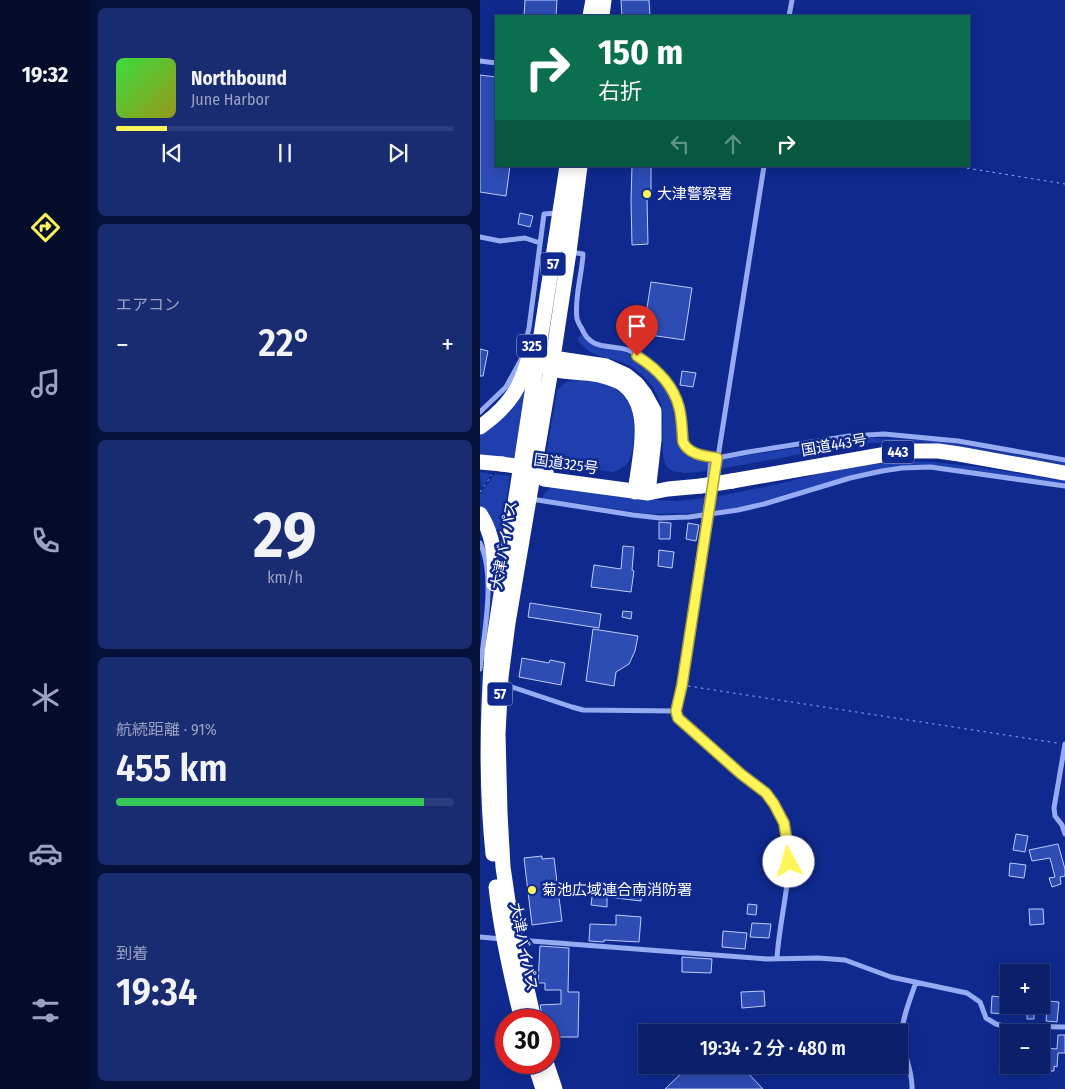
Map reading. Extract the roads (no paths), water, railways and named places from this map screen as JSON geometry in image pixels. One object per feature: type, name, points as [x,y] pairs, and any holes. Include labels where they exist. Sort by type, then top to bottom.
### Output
[{"type":"highway","points":[[590,15],[593,0]]},
{"type":"highway","points":[[602,15],[604,0]]},
{"type":"highway","name":"大津バイパス","points":[[491,676],[508,623],[552,364],[562,251],[560,213],[567,167]]},
{"type":"highway","name":"大津バイパス","points":[[531,1009],[521,968],[498,903],[488,812],[487,731],[492,652],[537,362],[580,167]]},
{"type":"highway","name":"325","points":[[480,427],[494,418],[509,402],[520,384],[530,357],[538,320],[546,263],[562,251]]},
{"type":"highway","points":[[537,362],[610,378],[624,385],[635,398],[640,412],[643,488]]},
{"type":"highway","name":"国道443号","points":[[643,488],[668,489],[701,486],[904,451],[938,451],[1065,473]]},
{"type":"highway","name":"国道325号","points":[[480,462],[494,470],[643,488]]},
{"type":"highway","name":"57","points":[[480,514],[492,541],[495,562],[489,635],[492,652]]},
{"type":"highway","name":"大津バイパス","points":[[510,939],[509,969],[519,1009]]},
{"type":"highway","points":[[538,1074],[543,1089]]},
{"type":"highway","points":[[550,1074],[555,1089]]},
{"type":"street","points":[[789,15],[792,0]]},
{"type":"street","points":[[480,61],[495,63]]},
{"type":"street","points":[[764,167],[682,685],[676,711],[678,718],[741,774],[766,793],[784,823],[789,862],[776,958]]},
{"type":"street","points":[[480,412],[506,387],[520,362],[526,347],[544,214],[560,213]]},
{"type":"street","points":[[480,237],[500,241],[524,238],[540,243]]},
{"type":"street","points":[[562,251],[583,254],[577,300],[577,320],[584,334],[597,345],[629,350],[654,368],[670,386],[679,406],[685,448],[700,456],[717,458],[849,436],[884,434],[958,441],[1065,460]]},
{"type":"street","points":[[530,499],[660,518],[708,515],[764,504],[850,478],[902,468],[936,468],[1065,486]]},
{"type":"street","points":[[480,543],[483,549],[488,578],[486,618],[491,676],[509,686],[583,710],[676,711]]},
{"type":"street","points":[[1065,744],[1054,808],[1055,816],[1063,825],[1065,834]]},
{"type":"street","points":[[480,937],[767,959],[818,958],[845,960],[891,977],[966,993],[980,1002],[986,1018],[1001,1026],[1065,1027]]},
{"type":"street","points":[[912,1089],[912,1076],[904,1049],[902,1029],[916,982]]},
{"type":"waterway","points":[[708,480],[709,464]]},
{"type":"waterway","points":[[690,608],[707,490]]},
{"type":"place","name":"大津警察署","points":[[647,194]]},
{"type":"place","name":"菊池広域連合南消防署","points":[[532,890]]}]
